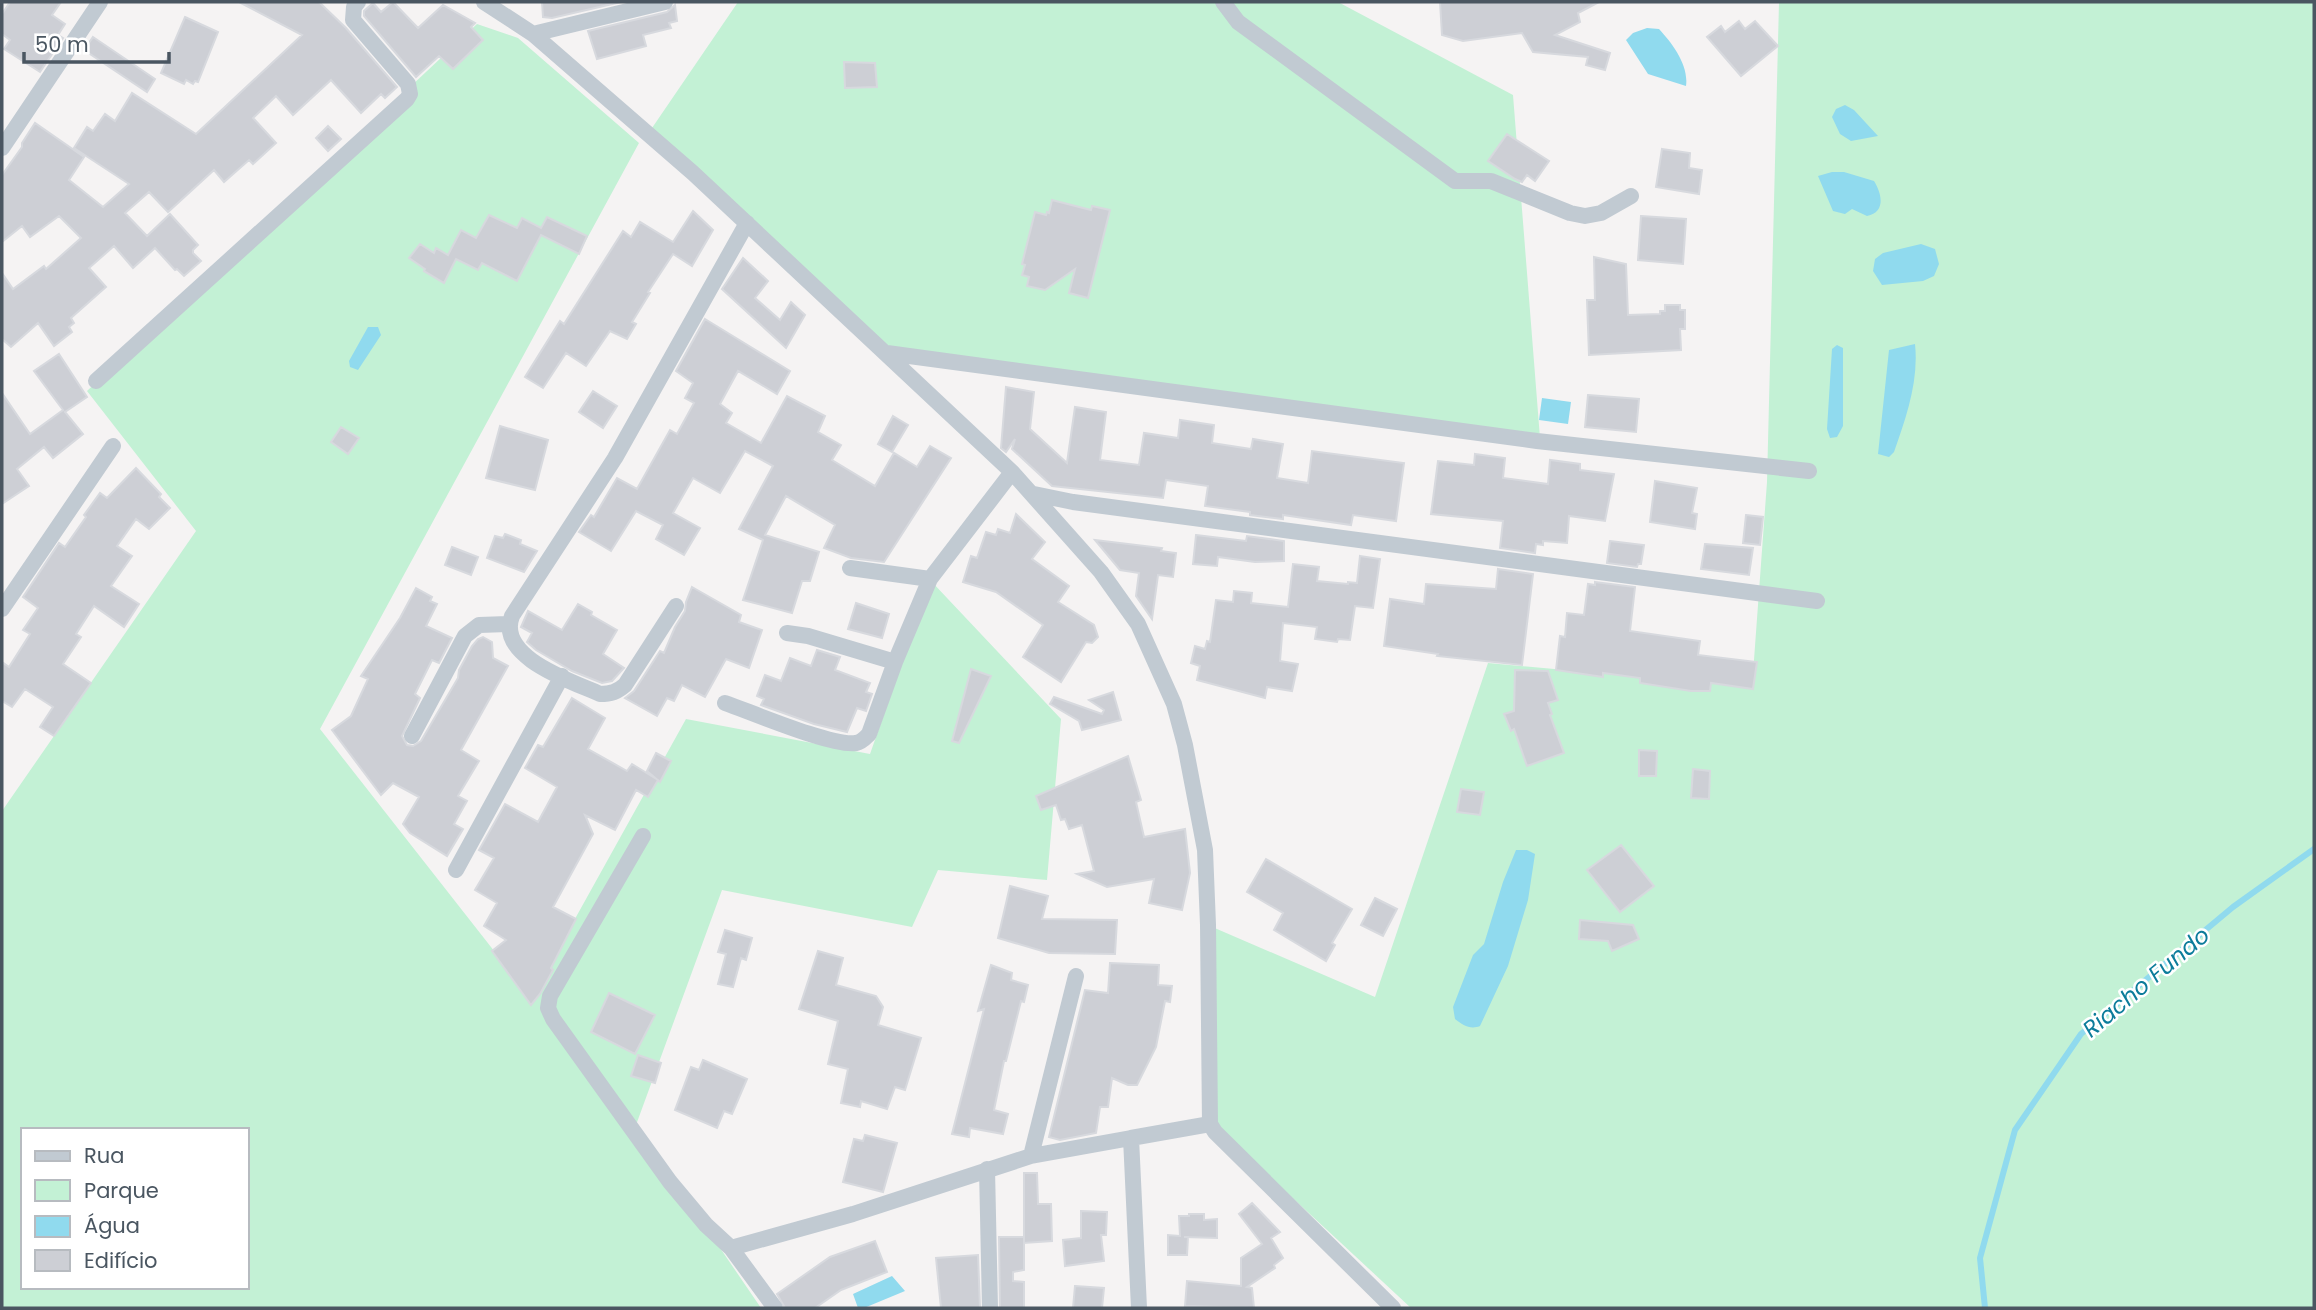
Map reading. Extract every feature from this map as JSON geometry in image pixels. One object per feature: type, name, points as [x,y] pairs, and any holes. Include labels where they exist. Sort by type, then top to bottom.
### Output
[{"type":"street","points":[[2,148],[100,2]]},
{"type":"street","points":[[96,381],[407,99],[410,94],[408,83],[354,20],[354,7],[358,2]]},
{"type":"street","points":[[484,2],[533,34],[648,132],[887,353],[1034,494],[1101,572],[1138,624],[1174,704],[1185,745],[1205,850],[1210,1124],[1215,1132],[1394,1308]]},
{"type":"street","points":[[533,34],[665,2]]},
{"type":"street","points":[[1223,2],[1238,22],[1455,181],[1491,181],[1570,213],[1585,216],[1601,213],[1631,196]]},
{"type":"street","points":[[676,606],[625,685],[617,692],[600,694],[562,676],[524,656],[510,638],[508,624],[615,458],[747,223]]},
{"type":"street","points":[[887,353],[1537,441],[1810,471]]},
{"type":"street","points":[[2,609],[113,446]]},
{"type":"street","points":[[725,703],[813,735],[859,743],[869,734],[895,662],[930,579],[1012,472]]},
{"type":"street","points":[[1034,494],[1087,504],[1816,601]]},
{"type":"street","points":[[850,568],[930,579]]},
{"type":"street","points":[[412,736],[466,636],[479,625],[508,624]]},
{"type":"street","points":[[787,633],[808,636],[895,662]]},
{"type":"street","points":[[456,870],[562,676]]},
{"type":"street","points":[[643,836],[550,996],[548,1008],[553,1019],[670,1182],[706,1225],[731,1248],[775,1308]]},
{"type":"street","points":[[1031,1156],[1076,976]]},
{"type":"street","points":[[731,1248],[853,1214],[1031,1156],[1210,1124]]},
{"type":"street","points":[[1131,1138],[1139,1308]]},
{"type":"street","points":[[986,1169],[990,1308]]},
{"type":"green space","points":[[738,2],[1338,2],[1513,95],[1540,438],[895,354],[652,128]]},
{"type":"green space","points":[[1779,2],[2314,2],[2314,1308],[1411,1308],[1212,1123],[1210,926],[1375,997],[1488,663],[1752,687],[1767,482]]},
{"type":"green space","points":[[477,24],[518,38],[639,143],[320,729],[531,998],[686,719],[870,754],[931,581],[1061,719],[1047,880],[938,870],[912,927],[722,890],[636,1125],[761,1308],[2,1308],[2,811],[196,531],[87,391]]},
{"type":"water","points":[[1647,28],[1659,29],[1674,48],[1685,70],[1686,86],[1648,74],[1626,40],[1633,33]]},
{"type":"water","points":[[1845,105],[1854,110],[1878,136],[1851,141],[1840,134],[1832,117],[1836,109]]},
{"type":"water","points":[[1844,172],[1874,181],[1881,202],[1877,211],[1867,216],[1852,209],[1845,214],[1833,211],[1818,176]]},
{"type":"water","points":[[1921,244],[1935,249],[1939,264],[1934,276],[1923,281],[1882,285],[1873,271],[1875,259],[1883,253]]},
{"type":"water","points":[[368,327],[378,327],[381,335],[358,370],[350,367],[349,361]]},
{"type":"water","points":[[1915,344],[1913,385],[1899,439],[1889,457],[1878,454],[1889,350]]},
{"type":"water","points":[[1837,345],[1843,348],[1843,426],[1837,437],[1830,438],[1827,429],[1832,349]]},
{"type":"water","points":[[1542,398],[1571,402],[1568,424],[1539,420]]},
{"type":"water","points":[[1516,850],[1527,850],[1535,854],[1528,900],[1508,966],[1480,1026],[1470,1027],[1455,1019],[1453,1007],[1473,955],[1484,944]]},
{"type":"water","points":[[892,1276],[905,1291],[858,1308],[853,1294]]},
{"type":"building","points":[[10,2],[61,2],[52,15],[65,24],[58,35],[63,38],[40,72],[4,49],[10,40],[2,34],[2,14]]},
{"type":"building","points":[[239,2],[319,2],[346,28],[397,87],[385,98],[381,94],[361,113],[331,80],[293,115],[276,96],[253,118],[276,143],[253,164],[249,160],[224,182],[214,170],[168,212],[149,192],[125,213],[147,236],[170,214],[198,245],[193,253],[201,261],[184,276],[155,248],[133,268],[114,246],[89,268],[106,287],[71,318],[74,323],[69,327],[72,332],[54,346],[38,323],[11,347],[2,339],[2,273],[13,289],[44,266],[46,269],[81,238],[59,216],[30,237],[22,226],[2,242],[2,175],[35,123],[84,157],[69,180],[103,207],[129,184],[74,148],[87,127],[93,131],[105,114],[115,121],[132,93],[196,134],[302,35]]},
{"type":"building","points":[[393,2],[418,28],[443,5],[475,23],[471,27],[483,40],[453,69],[439,56],[416,77],[364,16],[364,11],[373,3],[381,12]]},
{"type":"building","points":[[542,2],[621,2],[552,18],[543,17]]},
{"type":"building","points":[[1440,2],[1599,2],[1578,13],[1580,22],[1555,35],[1610,53],[1605,70],[1586,65],[1588,57],[1533,52],[1522,33],[1463,41],[1442,35]]},
{"type":"building","points":[[675,5],[677,21],[669,23],[671,28],[643,35],[646,46],[597,59],[588,31],[667,12]]},
{"type":"building","points":[[185,17],[218,32],[198,82],[193,84],[186,80],[184,84],[161,73]]},
{"type":"building","points":[[1739,21],[1745,29],[1755,21],[1778,46],[1741,76],[1707,37],[1721,26],[1725,32]]},
{"type":"building","points":[[93,37],[155,79],[147,92],[84,50]]},
{"type":"building","points":[[844,62],[875,63],[877,87],[845,88]]},
{"type":"building","points":[[328,126],[341,139],[328,151],[316,138]]},
{"type":"building","points":[[1507,134],[1549,161],[1535,181],[1527,175],[1522,182],[1488,161]]},
{"type":"building","points":[[1662,149],[1690,153],[1689,168],[1702,170],[1699,194],[1656,187]]},
{"type":"building","points":[[1052,200],[1091,210],[1092,206],[1110,210],[1088,298],[1069,293],[1075,269],[1045,290],[1027,286],[1029,277],[1022,275],[1025,265],[1022,264],[1035,212],[1046,215],[1049,213]]},
{"type":"building","points":[[693,211],[713,230],[692,266],[673,254],[648,292],[650,293],[632,322],[636,324],[627,339],[610,331],[586,366],[566,353],[543,388],[525,377],[560,321],[564,324],[623,231],[631,237],[640,222],[673,242]]},
{"type":"building","points":[[489,215],[517,228],[522,218],[541,228],[547,217],[587,236],[579,254],[541,235],[517,281],[482,263],[478,270],[456,259],[444,283],[409,258],[420,244],[434,253],[436,248],[448,255],[461,230],[476,238]]},
{"type":"building","points":[[1641,216],[1686,219],[1683,264],[1638,260]]},
{"type":"building","points":[[1594,257],[1626,264],[1628,315],[1660,314],[1660,311],[1665,311],[1665,305],[1680,305],[1680,310],[1685,310],[1685,329],[1680,329],[1681,350],[1589,355],[1587,300],[1595,300]]},
{"type":"building","points":[[743,258],[768,281],[755,298],[780,320],[791,302],[805,315],[786,348],[722,289]]},
{"type":"building","points":[[705,319],[790,371],[777,394],[738,371],[720,404],[732,413],[726,423],[761,443],[787,396],[825,416],[818,432],[841,445],[832,460],[875,486],[894,453],[917,467],[930,446],[951,458],[884,562],[851,558],[824,548],[835,525],[786,496],[765,535],[819,552],[810,581],[802,581],[792,613],[743,600],[763,540],[739,529],[773,466],[745,451],[720,493],[693,478],[673,513],[700,528],[684,555],[656,539],[663,525],[636,511],[611,551],[579,532],[591,515],[594,517],[617,478],[637,489],[670,430],[677,434],[694,403],[685,398],[693,383],[676,371]]},
{"type":"building","points":[[59,354],[87,397],[65,412],[83,434],[53,458],[44,447],[17,469],[29,486],[2,504],[2,393],[30,434],[63,410],[34,371]]},
{"type":"building","points":[[1006,387],[1034,392],[1030,429],[1067,463],[1075,407],[1106,412],[1100,460],[1139,465],[1144,433],[1178,438],[1180,420],[1214,425],[1212,443],[1251,449],[1253,439],[1283,444],[1277,478],[1308,483],[1312,451],[1404,463],[1396,521],[1353,515],[1351,525],[1283,515],[1283,519],[1250,515],[1250,512],[1205,506],[1208,486],[1166,480],[1163,498],[1052,486],[1012,449],[1015,439],[1006,452],[1001,448]]},
{"type":"building","points":[[593,391],[617,406],[603,428],[579,412]]},
{"type":"building","points":[[1588,395],[1639,399],[1636,432],[1585,427]]},
{"type":"building","points":[[893,416],[908,425],[892,452],[878,444]]},
{"type":"building","points":[[500,426],[548,440],[535,490],[486,478]]},
{"type":"building","points":[[341,427],[359,438],[348,454],[331,442]]},
{"type":"building","points":[[1475,454],[1505,458],[1503,478],[1548,484],[1550,460],[1580,464],[1580,470],[1614,474],[1605,521],[1569,516],[1567,543],[1543,541],[1543,545],[1536,544],[1535,553],[1500,548],[1503,521],[1431,514],[1438,461],[1474,465]]},
{"type":"building","points":[[136,468],[161,494],[159,497],[170,508],[149,529],[136,519],[117,546],[132,556],[111,586],[139,604],[124,627],[94,606],[76,634],[81,637],[63,664],[91,683],[54,736],[40,727],[53,707],[25,689],[12,707],[2,701],[2,662],[9,667],[30,634],[23,630],[38,608],[23,597],[59,543],[65,547],[100,493],[107,498]]},
{"type":"building","points":[[1655,481],[1697,488],[1692,513],[1697,514],[1695,529],[1650,522]]},
{"type":"building","points":[[1016,514],[1045,542],[1032,559],[1069,586],[1058,602],[1094,625],[1098,637],[1092,643],[1086,642],[1061,682],[1023,657],[1043,625],[996,592],[963,582],[971,556],[977,558],[986,532],[996,535],[998,529],[1010,533]]},
{"type":"building","points":[[1746,515],[1763,517],[1760,545],[1743,543]]},
{"type":"building","points":[[505,534],[521,540],[520,544],[537,551],[524,572],[487,558],[495,536],[503,538]]},
{"type":"building","points":[[1196,535],[1246,541],[1247,536],[1284,541],[1284,561],[1255,562],[1218,557],[1217,566],[1193,564]]},
{"type":"building","points":[[1095,540],[1162,548],[1161,551],[1176,553],[1173,577],[1158,575],[1152,619],[1136,596],[1139,573],[1120,570]]},
{"type":"building","points":[[1610,541],[1644,545],[1641,564],[1637,567],[1607,563]]},
{"type":"building","points":[[1705,544],[1753,548],[1749,575],[1701,569]]},
{"type":"building","points":[[452,547],[478,557],[471,575],[445,565]]},
{"type":"building","points":[[1360,556],[1380,559],[1373,608],[1355,606],[1350,640],[1338,639],[1337,642],[1315,639],[1317,627],[1283,623],[1280,661],[1298,664],[1292,691],[1267,687],[1265,698],[1197,680],[1200,666],[1191,663],[1195,646],[1205,649],[1207,641],[1210,642],[1216,600],[1233,602],[1234,591],[1252,593],[1251,603],[1288,607],[1293,564],[1319,567],[1317,581],[1357,583]]},
{"type":"building","points":[[1498,569],[1533,574],[1522,665],[1437,656],[1438,654],[1384,646],[1390,599],[1424,604],[1426,584],[1496,589]]},
{"type":"building","points":[[1595,582],[1635,587],[1630,631],[1700,641],[1698,655],[1757,662],[1753,689],[1711,683],[1710,691],[1691,691],[1640,683],[1640,678],[1603,673],[1603,677],[1556,670],[1560,636],[1565,637],[1567,613],[1584,615],[1588,584],[1595,585]]},
{"type":"building","points":[[692,587],[741,615],[739,622],[762,630],[749,668],[726,659],[705,697],[682,685],[674,701],[667,698],[657,716],[625,698],[634,691],[660,651],[664,653],[685,611]]},
{"type":"building","points":[[416,588],[432,597],[430,601],[437,604],[426,626],[452,638],[439,663],[432,660],[415,694],[420,698],[402,736],[407,745],[413,746],[421,741],[478,639],[483,637],[492,642],[493,658],[508,666],[461,750],[479,761],[458,796],[467,801],[454,824],[463,829],[447,856],[410,833],[403,824],[419,797],[393,783],[381,795],[332,730],[351,716],[368,679],[361,676],[400,618]]},
{"type":"building","points":[[856,603],[889,614],[882,638],[848,629]]},
{"type":"building","points":[[578,604],[617,630],[603,654],[624,668],[612,681],[602,683],[572,671],[527,642],[532,633],[521,627],[528,611],[562,630]]},
{"type":"building","points":[[817,650],[840,657],[835,670],[870,683],[866,692],[872,694],[866,711],[857,708],[847,732],[814,724],[761,705],[764,699],[757,696],[765,675],[781,681],[790,658],[811,666]]},
{"type":"building","points":[[971,669],[991,676],[959,743],[952,741]]},
{"type":"building","points":[[1515,670],[1548,671],[1558,700],[1548,703],[1564,753],[1527,766],[1514,729],[1511,731],[1504,714],[1514,711]]},
{"type":"building","points":[[1113,692],[1121,720],[1082,730],[1079,721],[1050,704],[1054,697],[1102,714],[1104,710],[1089,700]]},
{"type":"building","points":[[572,698],[605,718],[588,749],[627,771],[632,764],[658,780],[648,797],[636,790],[615,830],[585,815],[593,834],[553,907],[576,919],[551,968],[553,970],[531,1005],[492,951],[506,940],[484,926],[497,903],[475,890],[494,858],[479,850],[505,804],[538,822],[557,787],[525,768],[538,745],[543,747]]},
{"type":"building","points":[[1639,750],[1657,751],[1656,776],[1639,776]]},
{"type":"building","points":[[656,753],[671,761],[660,782],[647,771]]},
{"type":"building","points":[[1128,756],[1141,800],[1136,802],[1144,837],[1185,829],[1190,873],[1182,910],[1149,903],[1154,879],[1107,887],[1077,874],[1094,871],[1082,825],[1069,829],[1065,819],[1061,820],[1056,805],[1041,810],[1036,796]]},
{"type":"building","points":[[1693,769],[1710,771],[1709,799],[1691,798]]},
{"type":"building","points":[[1461,789],[1484,792],[1480,815],[1457,812]]},
{"type":"building","points":[[1621,845],[1654,886],[1620,912],[1587,870]]},
{"type":"building","points":[[1266,859],[1352,909],[1332,943],[1335,945],[1326,961],[1274,930],[1283,913],[1247,892]]},
{"type":"building","points":[[1010,886],[1048,896],[1042,919],[1117,920],[1115,954],[1049,953],[998,938]]},
{"type":"building","points":[[1375,898],[1397,909],[1383,936],[1361,925]]},
{"type":"building","points":[[1580,920],[1633,925],[1639,939],[1612,951],[1608,941],[1579,939]]},
{"type":"building","points":[[725,930],[752,938],[746,960],[741,958],[733,987],[718,984],[726,954],[718,952]]},
{"type":"building","points":[[818,951],[843,958],[836,985],[876,996],[883,1007],[878,1025],[921,1038],[905,1090],[895,1087],[887,1109],[861,1101],[860,1107],[841,1103],[848,1069],[828,1064],[838,1021],[799,1009]]},
{"type":"building","points":[[1110,963],[1159,965],[1158,985],[1172,986],[1170,1002],[1165,1001],[1156,1047],[1137,1085],[1128,1085],[1112,1078],[1108,1107],[1100,1107],[1096,1133],[1060,1140],[1049,1137],[1085,990],[1108,993]]},
{"type":"building","points":[[991,965],[1012,973],[1011,980],[1028,985],[1004,1061],[994,1110],[1008,1114],[1003,1134],[970,1128],[969,1137],[952,1134],[984,1009],[978,1011]]},
{"type":"building","points":[[609,993],[655,1015],[635,1054],[591,1032]]},
{"type":"building","points":[[638,1055],[661,1063],[655,1083],[631,1076]]},
{"type":"building","points":[[703,1060],[747,1079],[732,1114],[724,1111],[717,1128],[675,1110],[691,1067],[699,1070]]},
{"type":"building","points":[[865,1135],[897,1143],[883,1192],[843,1182],[854,1139],[863,1141]]},
{"type":"building","points":[[1024,1173],[1037,1173],[1038,1204],[1051,1204],[1052,1241],[1024,1243]]},
{"type":"building","points":[[1252,1203],[1280,1232],[1271,1238],[1283,1258],[1274,1265],[1275,1268],[1247,1287],[1252,1288],[1254,1308],[1185,1306],[1187,1281],[1241,1286],[1241,1258],[1262,1244],[1239,1214]]},
{"type":"building","points":[[1081,1211],[1107,1212],[1106,1235],[1101,1235],[1104,1261],[1065,1266],[1063,1240],[1081,1238]]},
{"type":"building","points":[[1204,1214],[1204,1220],[1217,1219],[1217,1238],[1188,1237],[1187,1255],[1168,1255],[1168,1235],[1180,1236],[1179,1216]]},
{"type":"building","points":[[999,1237],[1024,1237],[1024,1270],[1013,1272],[1013,1281],[1024,1282],[1024,1308],[1000,1308]]},
{"type":"building","points":[[875,1241],[887,1272],[841,1290],[815,1308],[785,1308],[777,1294],[830,1257]]},
{"type":"building","points":[[978,1255],[980,1308],[941,1308],[936,1258]]},
{"type":"building","points":[[1075,1286],[1104,1288],[1102,1308],[1073,1308]]},
{"type":"waterway","name":"Riacho Fundo","points":[[1985,1308],[1980,1258],[2015,1130],[2081,1034],[2233,907],[2314,849]]}]
